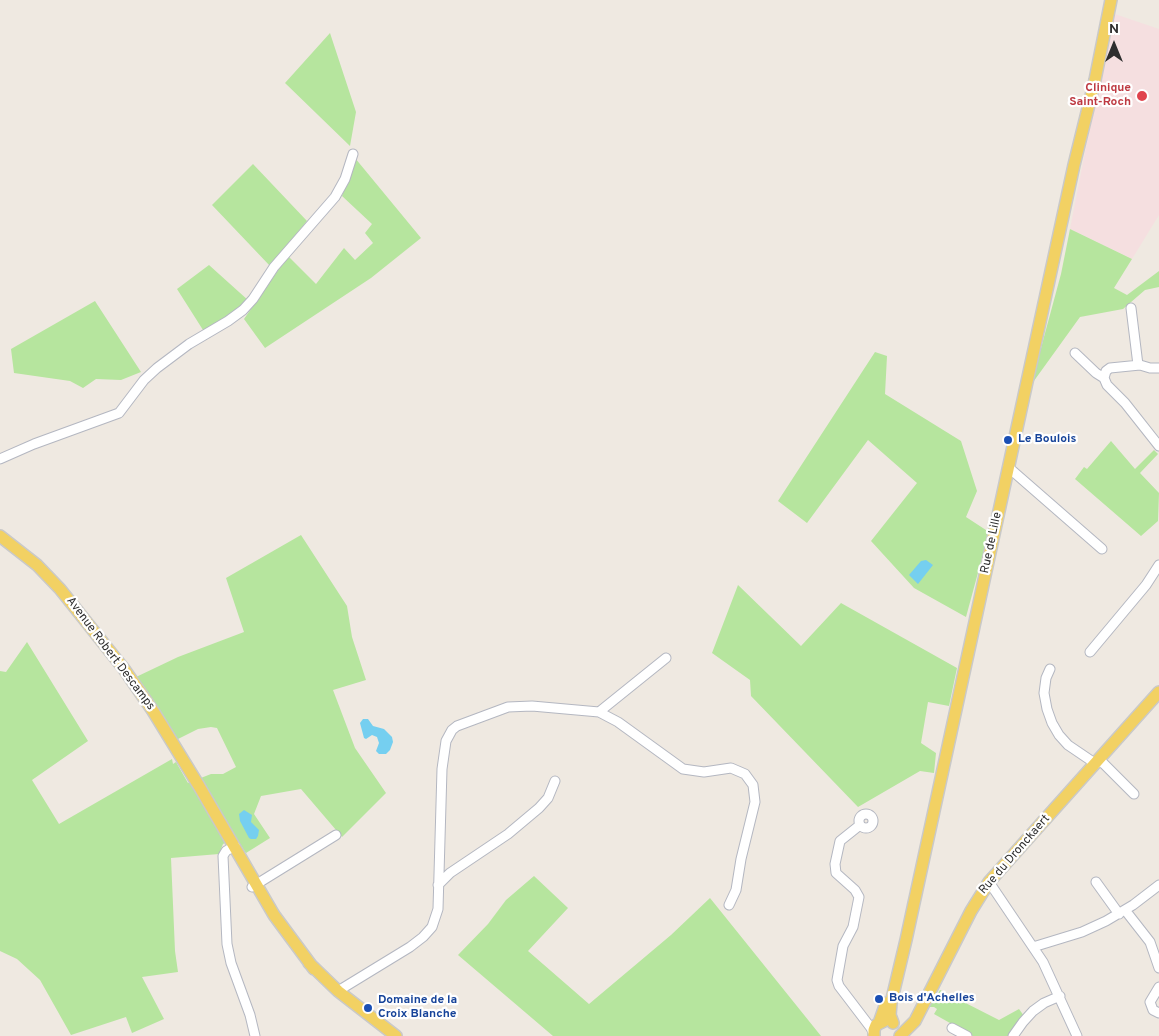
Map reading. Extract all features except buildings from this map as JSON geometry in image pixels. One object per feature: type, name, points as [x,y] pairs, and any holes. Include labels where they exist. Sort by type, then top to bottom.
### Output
[{"type":"main road","name":"Rue de Lille","points":[[897,1030],[890,1015],[890,1005],[1074,165],[1085,102],[1110,0]]},
{"type":"main road","name":"Avenue Robert Descamps","points":[[0,536],[45,573],[87,621],[135,685],[185,763],[264,904],[291,940],[314,969],[338,991],[396,1036]]},
{"type":"main road","name":"Rue du Dronckaert","points":[[897,1030],[910,1021],[931,988],[976,902],[989,882],[1159,692]]},
{"type":"main road","name":"Rue de Lille","points":[[876,1029],[883,1014],[909,922]]},
{"type":"main road","points":[[876,1029],[886,1021],[897,1030]]},
{"type":"street","points":[[0,459],[34,444],[116,414],[122,410],[144,380],[157,368],[188,344],[239,314],[252,300],[274,267],[335,197],[345,179],[353,154]]},
{"type":"street","points":[[1131,308],[1138,365]]},
{"type":"street","points":[[1075,354],[1096,374],[1104,378]]},
{"type":"street","points":[[1159,368],[1138,365],[1108,368],[1104,378],[1107,385],[1125,403],[1159,446]]},
{"type":"street","points":[[1008,467],[1102,549]]},
{"type":"street","points":[[1090,652],[1146,585],[1159,565]]},
{"type":"street","points":[[599,712],[666,658]]},
{"type":"street","points":[[1050,669],[1046,678],[1044,693],[1047,709],[1059,736],[1068,745],[1098,762],[1134,794]]},
{"type":"street","points":[[338,991],[410,947],[427,933],[436,919],[442,761],[446,742],[454,728],[494,711],[512,706],[599,712],[614,719],[683,769],[700,772],[734,768],[746,774],[754,789],[755,802],[741,858],[736,890],[729,905]]},
{"type":"street","points":[[438,885],[462,864],[508,834],[539,808],[548,798],[555,781]]},
{"type":"street","points":[[860,825],[840,841],[834,867],[838,875],[855,890],[859,897],[853,927],[843,946],[837,977],[839,986],[871,1028],[876,1029]]},
{"type":"street","points":[[254,886],[336,835]]},
{"type":"street","points":[[232,848],[223,856],[227,944],[231,963],[250,1015],[255,1036]]},
{"type":"street","points":[[438,864],[453,866],[462,864]]},
{"type":"street","points":[[989,882],[1034,947],[1060,996],[1077,1036]]},
{"type":"street","points":[[1096,882],[1150,942],[1159,968]]},
{"type":"street","points":[[1034,947],[1082,932],[1122,912],[1159,885]]},
{"type":"street","points":[[1159,987],[1150,1002],[1153,1010],[1159,1012]]},
{"type":"street","points":[[1013,1036],[1033,1011],[1044,1003],[1060,996]]},
{"type":"street","points":[[952,1028],[966,1036]]},
{"type":"shaded area","points":[[1112,13],[1159,29],[1159,215],[1132,259],[1070,229]]},
{"type":"green space","points":[[330,33],[356,112],[350,146],[285,83]]},
{"type":"green space","points":[[355,158],[421,238],[371,278],[265,348],[244,319],[288,256],[316,284],[344,248],[355,260],[373,243],[365,233],[372,224],[342,196]]},
{"type":"green space","points":[[253,164],[307,221],[270,266],[212,205]]},
{"type":"green space","points":[[1070,229],[1132,259],[1114,288],[1127,295],[1159,271],[1159,287],[1145,290],[1123,309],[1080,317],[1031,385],[1061,274]]},
{"type":"green space","points":[[209,265],[249,301],[236,313],[207,330],[203,330],[177,289]]},
{"type":"green space","points":[[95,301],[141,372],[121,380],[96,379],[83,388],[70,381],[14,373],[11,349]]},
{"type":"green space","points":[[875,352],[887,356],[885,394],[961,441],[977,491],[966,517],[989,532],[966,617],[914,588],[871,541],[917,483],[868,440],[807,523],[778,501]]},
{"type":"green space","points":[[1111,441],[1135,469],[1154,450],[1158,454],[1140,473],[1159,493],[1158,521],[1141,536],[1075,479],[1084,467],[1087,469]]},
{"type":"green space","points":[[301,535],[347,606],[352,637],[366,680],[333,690],[355,748],[386,793],[342,837],[301,789],[261,796],[254,814],[270,838],[246,853],[236,838],[223,844],[219,854],[171,858],[175,951],[178,972],[142,977],[164,1019],[132,1033],[126,1017],[71,1035],[40,980],[17,959],[0,951],[0,671],[6,672],[27,642],[88,741],[32,780],[59,824],[172,759],[173,764],[176,762],[188,783],[211,774],[223,774],[236,767],[217,728],[198,729],[176,740],[136,677],[178,657],[244,632],[226,578]]},
{"type":"green space","points":[[738,585],[801,646],[841,603],[957,668],[949,706],[928,702],[921,743],[936,753],[934,773],[920,771],[858,807],[751,696],[750,680],[712,653]]},
{"type":"green space","points":[[534,876],[568,908],[528,951],[589,1004],[671,935],[710,898],[821,1036],[553,1036],[458,955],[488,924],[506,900]]},
{"type":"green space","points":[[940,990],[999,1020],[1019,1009],[1024,1016],[1011,1036],[973,1036],[934,1014],[937,1009],[929,1007]]},
{"type":"water","points":[[926,560],[933,565],[918,584],[909,575],[921,561]]},
{"type":"water","points":[[363,719],[368,719],[373,726],[384,729],[392,737],[393,742],[386,754],[379,754],[376,751],[379,743],[377,737],[372,735],[366,739],[364,738],[360,723]]},
{"type":"water","points":[[244,810],[252,815],[251,822],[259,830],[256,839],[249,838],[240,821],[239,814]]},
{"type":"place","name":"Clinique Saint-Roch","points":[[1142,96]]},
{"type":"place","name":"Le Boulois","points":[[1008,440]]},
{"type":"place","name":"Bois d'Achelles","points":[[879,999]]},
{"type":"place","name":"Domaine de la Croix Blanche","points":[[368,1008]]}]
